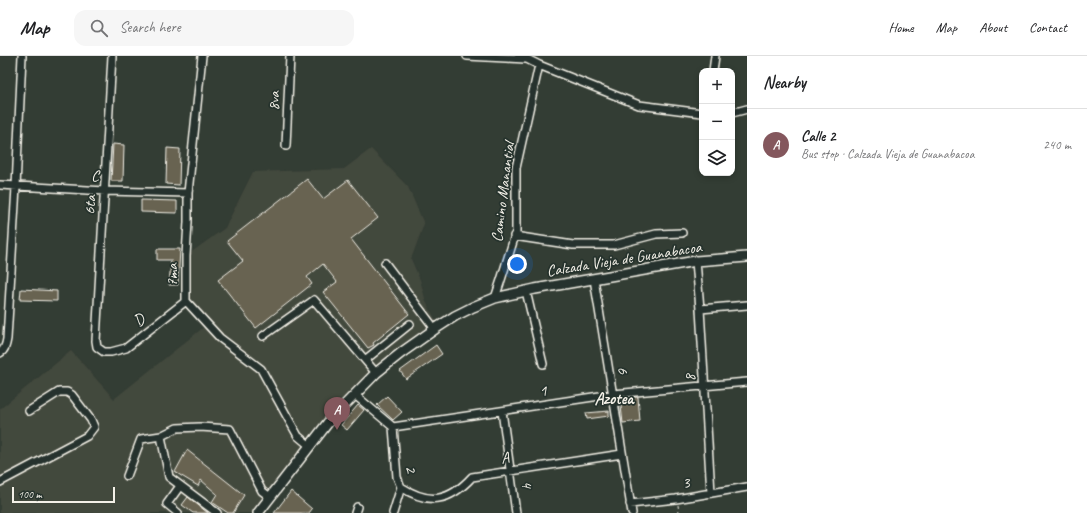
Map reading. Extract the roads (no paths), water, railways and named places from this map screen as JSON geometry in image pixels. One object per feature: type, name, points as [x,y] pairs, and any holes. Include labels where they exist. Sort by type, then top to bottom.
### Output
[{"type":"main road","name":"Calzada Vieja de Guanabacoa","points":[[259,513],[330,420],[376,373],[435,329],[473,306],[494,298],[526,291],[696,262],[747,257]]},
{"type":"street","points":[[0,353],[6,345],[7,339],[22,56]]},
{"type":"street","name":"6ta","points":[[104,352],[97,347],[96,341],[112,56]]},
{"type":"street","name":"7ma","points":[[202,56],[188,193],[186,301],[220,338],[261,369],[298,436],[310,446]]},
{"type":"street","name":"8va","points":[[286,146],[290,56]]},
{"type":"street","points":[[467,56],[524,58],[639,105],[699,113]]},
{"type":"street","points":[[713,68],[715,56]]},
{"type":"street","name":"Camino Manantial","points":[[494,298],[502,280],[516,232],[516,168],[539,65]]},
{"type":"street","points":[[735,112],[747,109]]},
{"type":"street","name":"C","points":[[0,185],[105,191],[188,193]]},
{"type":"street","points":[[514,236],[580,245],[614,244],[628,242],[656,234],[682,233]]},
{"type":"street","name":"8","points":[[696,262],[711,493]]},
{"type":"street","points":[[385,263],[435,329]]},
{"type":"street","name":"6","points":[[594,279],[632,513]]},
{"type":"street","points":[[526,291],[544,364]]},
{"type":"street","points":[[263,336],[314,300],[376,373]]},
{"type":"street","name":"D","points":[[104,352],[111,352],[126,348],[186,301]]},
{"type":"street","points":[[700,309],[747,306]]},
{"type":"street","points":[[365,360],[410,324]]},
{"type":"street","name":"1","points":[[393,427],[613,394],[747,382]]},
{"type":"street","points":[[0,482],[88,436],[94,428],[91,420],[72,395],[67,392],[59,392],[29,411]]},
{"type":"street","points":[[355,395],[393,427]]},
{"type":"street","name":"4","points":[[502,411],[516,513]]},
{"type":"street","points":[[127,476],[142,439],[161,436],[176,428],[200,427],[230,429],[262,491],[270,497]]},
{"type":"street","name":"2","points":[[393,427],[397,477],[401,487],[393,513]]},
{"type":"street","points":[[161,436],[169,477],[217,513]]},
{"type":"street","name":"A","points":[[401,487],[410,493],[422,497],[430,499],[440,498],[456,492],[466,485],[472,477],[622,454]]},
{"type":"street","points":[[178,513],[168,504],[180,486]]},
{"type":"street","name":"3","points":[[630,504],[747,489]]},
{"type":"place","name":"Calle 2","points":[[337,430]]},
{"type":"district","name":"Azotea","points":[[614,398]]}]
